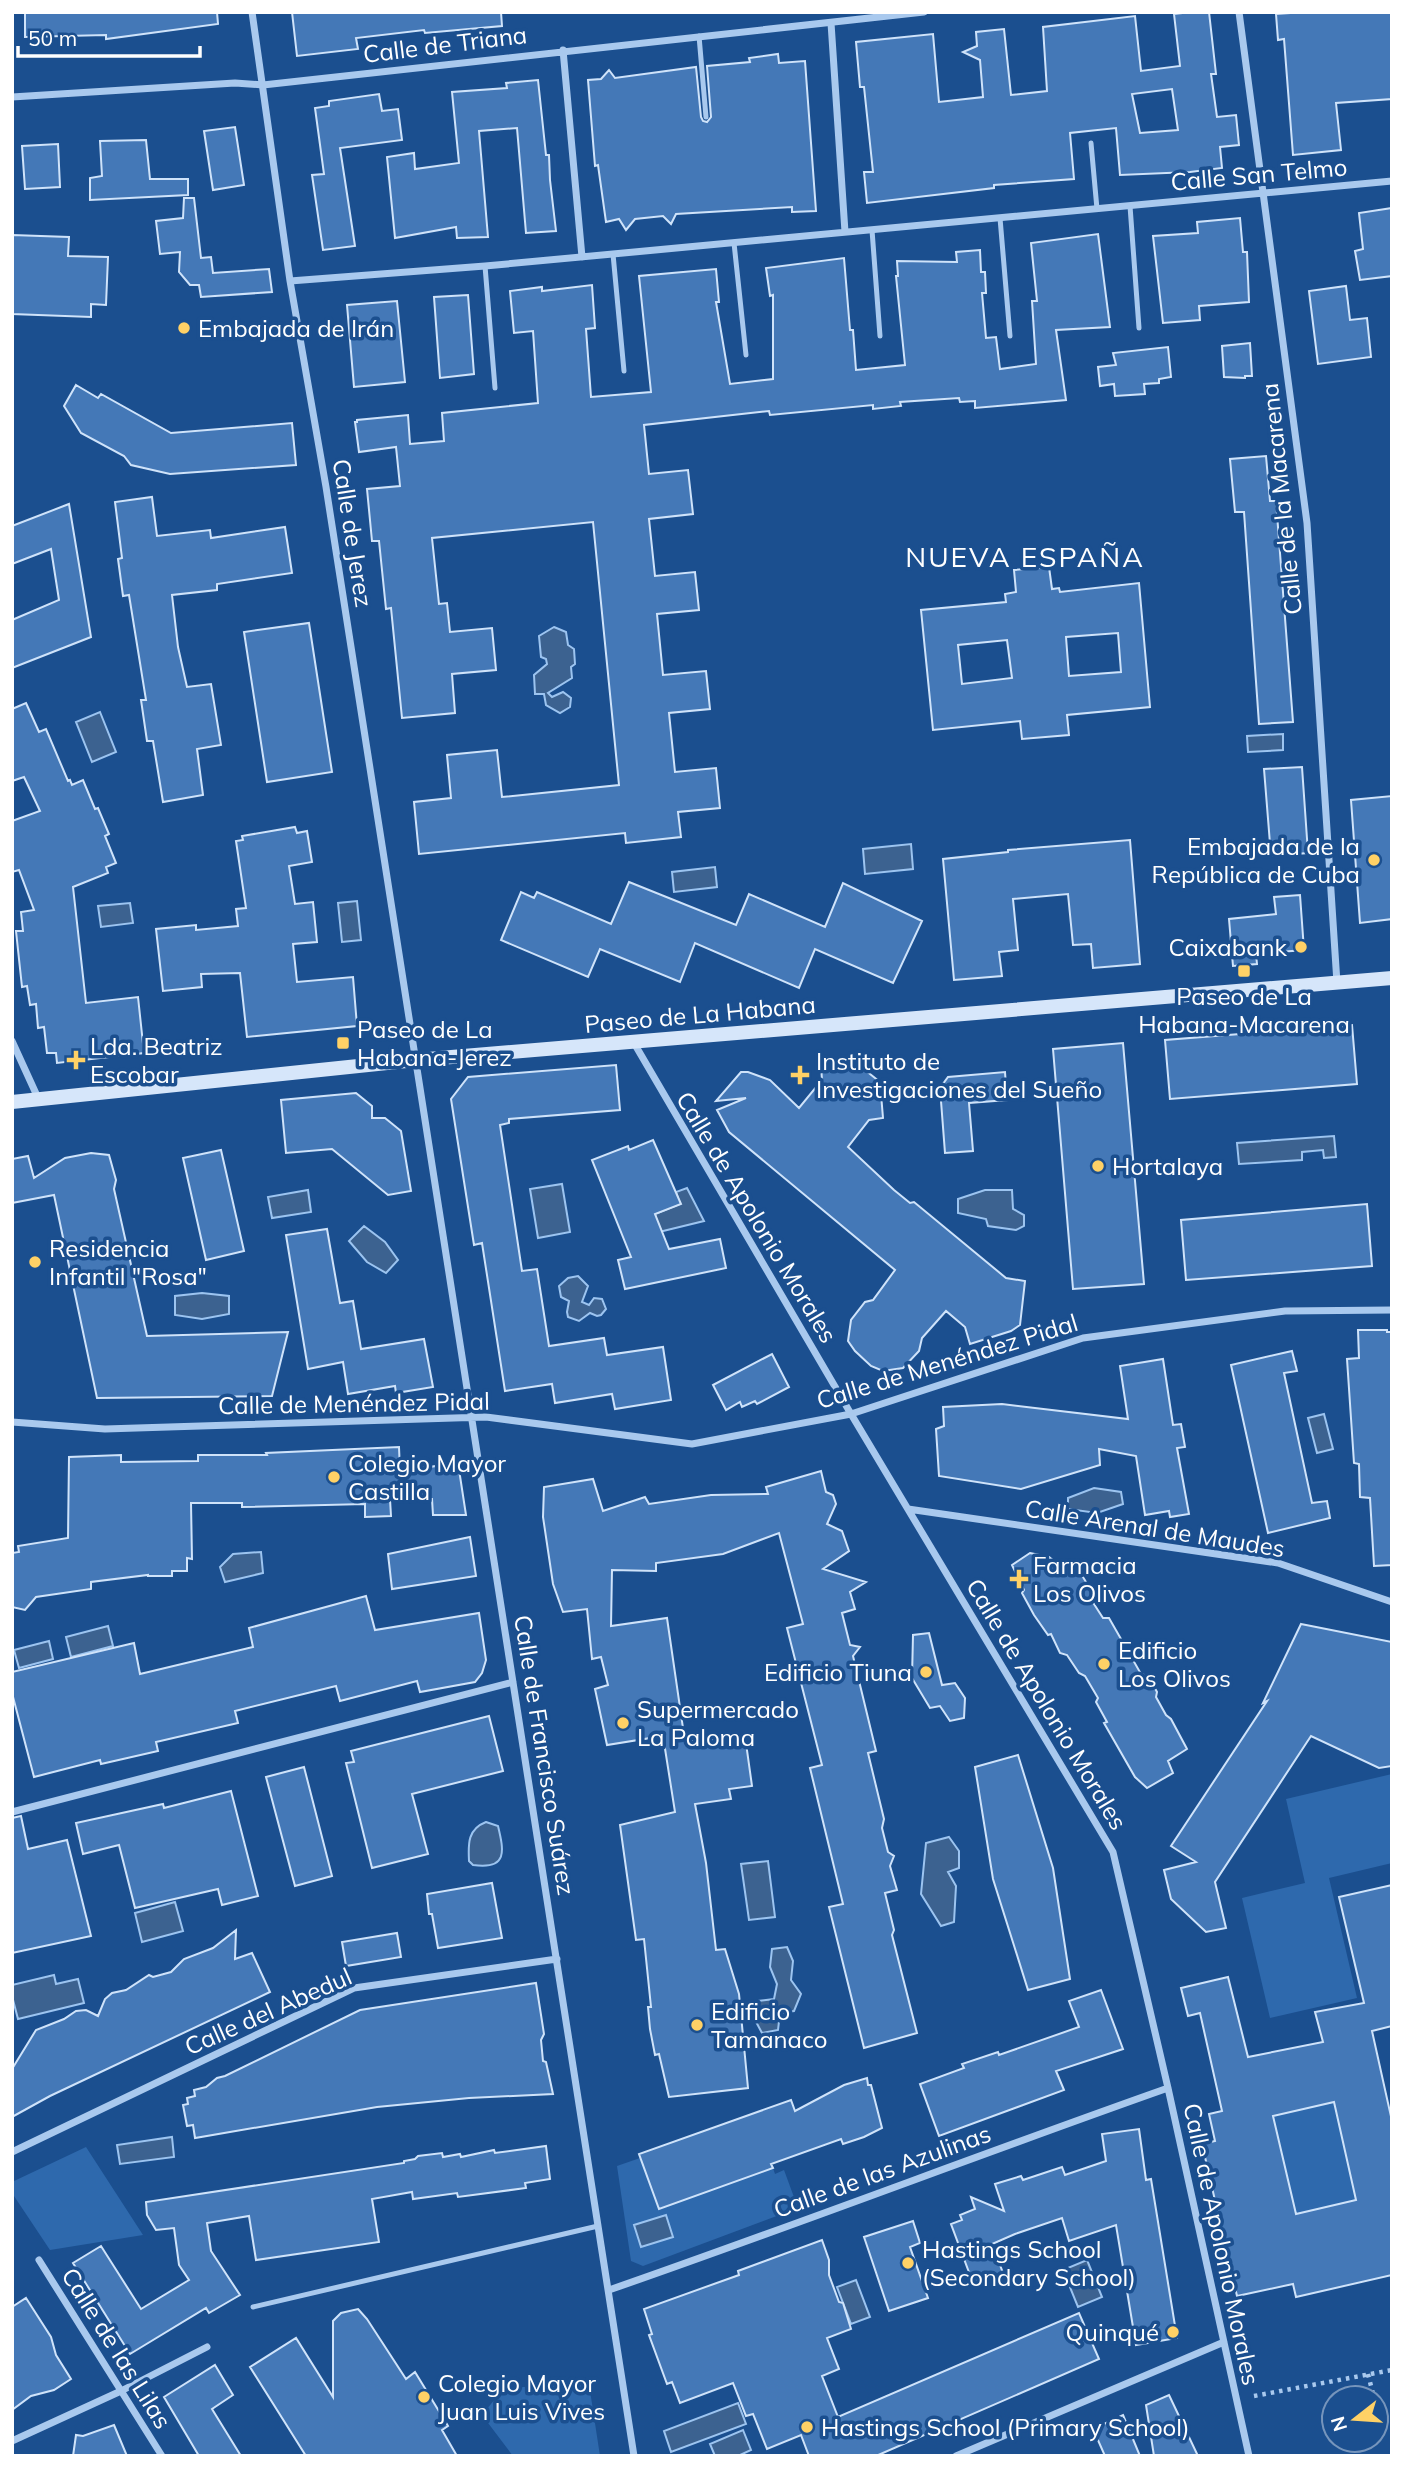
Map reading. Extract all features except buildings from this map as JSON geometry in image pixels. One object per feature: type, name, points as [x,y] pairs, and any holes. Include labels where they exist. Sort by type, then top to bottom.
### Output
[{"type":"street","name":"Calle de Jerez","points":[[252,12],[290,281],[328,500],[416,1060]]},
{"type":"street","name":"Calle de Triana","points":[[12,97],[235,83],[263,85],[924,12]]},
{"type":"street","name":"Calle de la Macarena","points":[[1238,12],[1307,523],[1337,983]]},
{"type":"street","points":[[831,23],[845,232]]},
{"type":"street","points":[[563,50],[582,257]]},
{"type":"street","name":"Calle San Telmo","points":[[290,281],[485,266],[1392,181]]},
{"type":"street","name":"Paseo de La Habana","points":[[12,1102],[416,1060],[1392,978]]},
{"type":"street","points":[[12,1041],[38,1099]]},
{"type":"street","name":"Calle de Apolonio Morales","points":[[634,1043],[851,1414],[1113,1852],[1249,2456]]},
{"type":"street","name":"Calle de Francisco Suárez","points":[[416,1060],[634,2456]]},
{"type":"street","name":"Calle de Menéndez Pidal","points":[[12,1422],[105,1429],[472,1416],[692,1444],[851,1414],[1083,1338],[1285,1311],[1392,1310]]},
{"type":"street","name":"Calle Arenal de Maudes","points":[[908,1509],[1278,1563],[1392,1602]]},
{"type":"street","points":[[12,1812],[513,1682]]},
{"type":"street","name":"Calle del Abedul","points":[[12,2152],[354,1989],[557,1959]]},
{"type":"street","name":"Calle de las Azulinas","points":[[608,2290],[839,2209],[1006,2145],[1168,2088]]},
{"type":"street","name":"Calle de las Lilas","points":[[39,2260],[162,2456]]},
{"type":"street","points":[[956,2456],[1224,2342]]},
{"type":"street","points":[[12,2441],[121,2391],[206,2347]]},
{"type":"lane","points":[[699,36],[706,117]]},
{"type":"lane","points":[[1091,143],[1097,209]]},
{"type":"lane","points":[[1130,206],[1139,328]]},
{"type":"lane","points":[[1000,218],[1010,336]]},
{"type":"lane","points":[[872,230],[880,336]]},
{"type":"lane","points":[[734,243],[746,355]]},
{"type":"lane","points":[[613,254],[624,371]]},
{"type":"lane","points":[[485,266],[495,388]]},
{"type":"lane","points":[[253,2307],[598,2226]]},
{"type":"path","points":[[1254,2396],[1392,2370]]},
{"type":"path","points":[[1368,2374],[1370,2384]]},
{"type":"shaded area","points":[[554,627],[566,632],[568,645],[574,649],[572,678],[548,693],[552,697],[563,692],[571,698],[570,707],[560,713],[546,705],[544,694],[535,694],[534,675],[547,664],[546,659],[541,657],[539,636]]},
{"type":"shaded area","points":[[100,712],[116,752],[92,762],[76,722]]},
{"type":"shaded area","points":[[1283,734],[1283,750],[1248,752],[1247,736]]},
{"type":"shaded area","points":[[911,844],[913,869],[865,874],[863,849]]},
{"type":"shaded area","points":[[715,867],[717,887],[674,892],[672,872]]},
{"type":"shaded area","points":[[357,901],[361,940],[342,942],[338,903]]},
{"type":"shaded area","points":[[130,903],[133,923],[101,927],[98,906]]},
{"type":"shaded area","points":[[1334,1136],[1336,1157],[1324,1158],[1323,1150],[1302,1152],[1302,1160],[1239,1164],[1237,1143]]},
{"type":"shaded area","points":[[562,1184],[570,1232],[538,1238],[530,1189]]},
{"type":"shaded area","points":[[687,1188],[704,1221],[659,1232],[655,1214],[680,1204],[676,1192]]},
{"type":"shaded area","points":[[308,1190],[311,1212],[272,1218],[268,1197]]},
{"type":"shaded area","points":[[985,1190],[1012,1190],[1013,1209],[1024,1215],[1024,1226],[1016,1230],[988,1226],[986,1219],[958,1213],[958,1199]]},
{"type":"shaded area","points":[[364,1226],[385,1242],[398,1260],[386,1273],[367,1262],[349,1241]]},
{"type":"shaded area","points":[[578,1276],[588,1286],[582,1302],[589,1305],[594,1298],[602,1299],[606,1309],[601,1315],[590,1313],[579,1321],[568,1317],[569,1301],[561,1297],[559,1286],[568,1278]]},
{"type":"shaded area","points":[[202,1293],[229,1296],[229,1314],[202,1319],[175,1315],[175,1296]]},
{"type":"shaded area","points":[[1324,1414],[1333,1449],[1317,1453],[1308,1418]]},
{"type":"shaded area","points":[[1094,1488],[1121,1492],[1123,1504],[1097,1513],[1068,1509],[1068,1498]]},
{"type":"shaded area","points":[[261,1552],[263,1573],[225,1582],[220,1567],[233,1554]]},
{"type":"shaded area","points":[[108,1626],[113,1646],[71,1657],[66,1637]]},
{"type":"shaded area","points":[[49,1641],[53,1659],[19,1668],[14,1650]]},
{"type":"shaded area","points":[[1392,1774],[1392,1863],[1329,1878],[1357,1998],[1270,2018],[1242,1898],[1305,1883],[1286,1799]]},
{"type":"shaded area","points":[[486,1822],[498,1826],[502,1843],[501,1857],[493,1865],[473,1865],[469,1861],[470,1837]]},
{"type":"shaded area","points":[[949,1837],[959,1851],[959,1868],[948,1872],[956,1886],[954,1922],[941,1926],[921,1894],[926,1843]]},
{"type":"shaded area","points":[[768,1861],[775,1917],[749,1920],[741,1864]]},
{"type":"shaded area","points":[[175,1902],[183,1931],[142,1942],[135,1913]]},
{"type":"shaded area","points":[[787,1947],[793,1961],[791,1980],[801,1994],[794,2011],[780,2013],[778,2030],[762,2033],[754,2018],[758,2001],[774,1999],[777,1984],[770,1967],[772,1949]]},
{"type":"shaded area","points":[[54,1975],[56,1984],[78,1979],[84,2003],[18,2019],[12,1985]]},
{"type":"shaded area","points":[[1334,2102],[1357,2200],[1296,2214],[1273,2116]]},
{"type":"shaded area","points":[[172,2137],[174,2157],[120,2164],[117,2145]]},
{"type":"shaded area","points":[[86,2147],[143,2235],[50,2250],[12,2193],[12,2182]]},
{"type":"shaded area","points":[[640,2158],[659,2209],[773,2168],[775,2174],[784,2170],[798,2208],[643,2266],[631,2261],[617,2166]]},
{"type":"shaded area","points":[[666,2215],[673,2237],[641,2247],[634,2225]]},
{"type":"shaded area","points":[[1087,2260],[1102,2297],[1078,2307],[1063,2270]]},
{"type":"shaded area","points":[[856,2280],[870,2317],[851,2324],[837,2287]]},
{"type":"shaded area","points":[[589,2384],[600,2456],[513,2456],[482,2415],[504,2388]]},
{"type":"shaded area","points":[[738,2403],[746,2424],[671,2452],[664,2431]]},
{"type":"shaded area","points":[[743,2430],[751,2450],[738,2456],[715,2456],[710,2444]]},
{"type":"place","name":"Embajada de Irán","points":[[184,328]]},
{"type":"place","name":"Embajada de la República de Cuba","points":[[1374,860]]},
{"type":"place","name":"Caixabank","points":[[1301,947]]},
{"type":"place","name":"Paseo de La Habana-Macarena","points":[[1244,971]]},
{"type":"place","name":"Paseo de La Habana-Jerez","points":[[343,1043]]},
{"type":"place","name":"Lda. Beatriz Escobar","points":[[76,1060]]},
{"type":"place","name":"Instituto de Investigaciones del Sueño","points":[[800,1075]]},
{"type":"place","name":"Hortalaya","points":[[1098,1166]]},
{"type":"place","name":"Residencia Infantil \"Rosa\"","points":[[35,1262]]},
{"type":"place","name":"Colegio Mayor Castilla","points":[[334,1477]]},
{"type":"place","name":"Farmacia Los Olivos","points":[[1019,1579]]},
{"type":"place","name":"Edificio Los Olivos","points":[[1104,1664]]},
{"type":"place","name":"Edificio Tiuna","points":[[926,1672]]},
{"type":"place","name":"Supermercado La Paloma","points":[[623,1723]]},
{"type":"place","name":"Edificio Tamanaco","points":[[697,2025]]},
{"type":"place","name":"Hastings School (Secondary School)","points":[[908,2263]]},
{"type":"place","name":"Quinqué","points":[[1173,2332]]},
{"type":"place","name":"Colegio Mayor Juan Luis Vives","points":[[424,2397]]},
{"type":"place","name":"Hastings School (Primary School)","points":[[807,2427]]},
{"type":"district","name":"NUEVA ESPAÑA","points":[[1025,556]]}]
